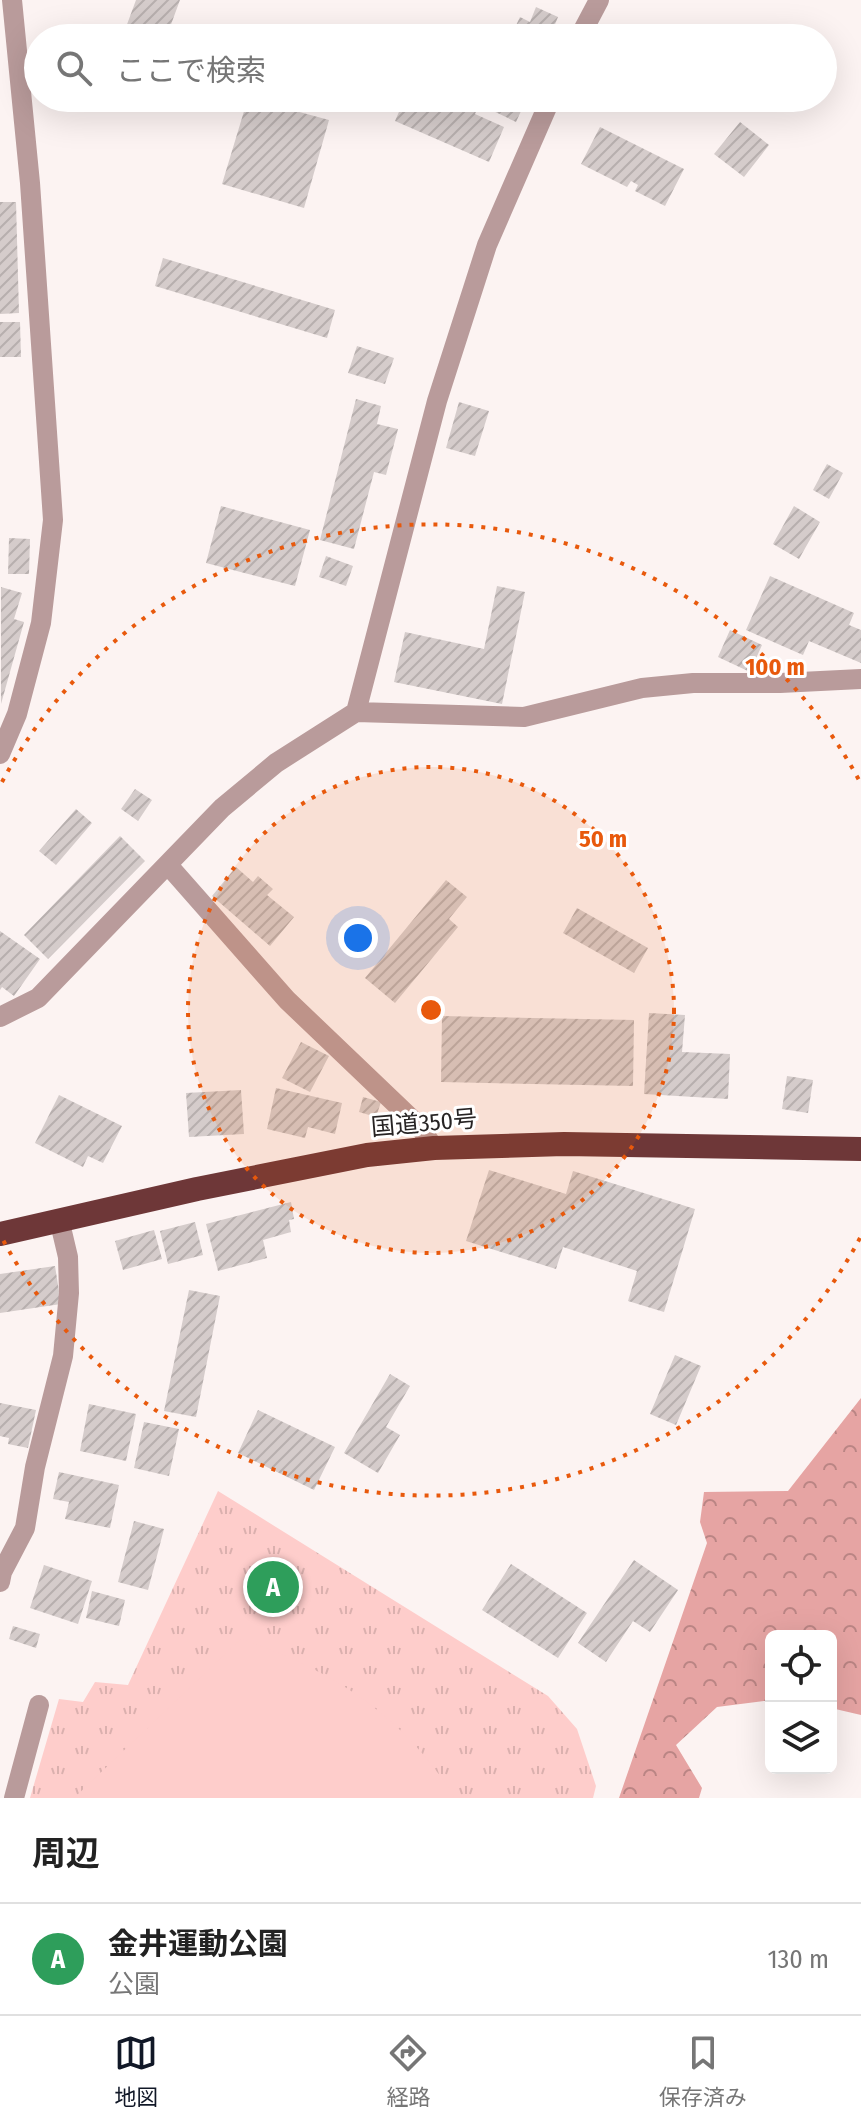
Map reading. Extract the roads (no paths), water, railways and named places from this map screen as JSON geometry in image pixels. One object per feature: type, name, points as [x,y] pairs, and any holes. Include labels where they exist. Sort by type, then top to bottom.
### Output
[{"type":"highway","name":"国道350号","points":[[0,1234],[367,1155],[434,1148],[564,1144],[861,1149]]},
{"type":"street","points":[[0,754],[17,714],[41,623],[53,520],[30,183],[12,0]]},
{"type":"street","points":[[586,24],[599,0]]},
{"type":"street","points":[[356,712],[437,401],[487,245],[545,112]]},
{"type":"street","points":[[0,1017],[38,998],[222,808],[276,763],[356,712],[524,717],[642,688],[693,683],[861,679]]},
{"type":"street","points":[[168,865],[287,1000],[420,1127],[434,1148]]},
{"type":"street","points":[[0,1582],[25,1528],[35,1467],[63,1356],[69,1293],[68,1257],[59,1219]]},
{"type":"street","points":[[14,1798],[39,1705]]},
{"type":"place","name":"金井運動公園","points":[[273,1587]]}]
